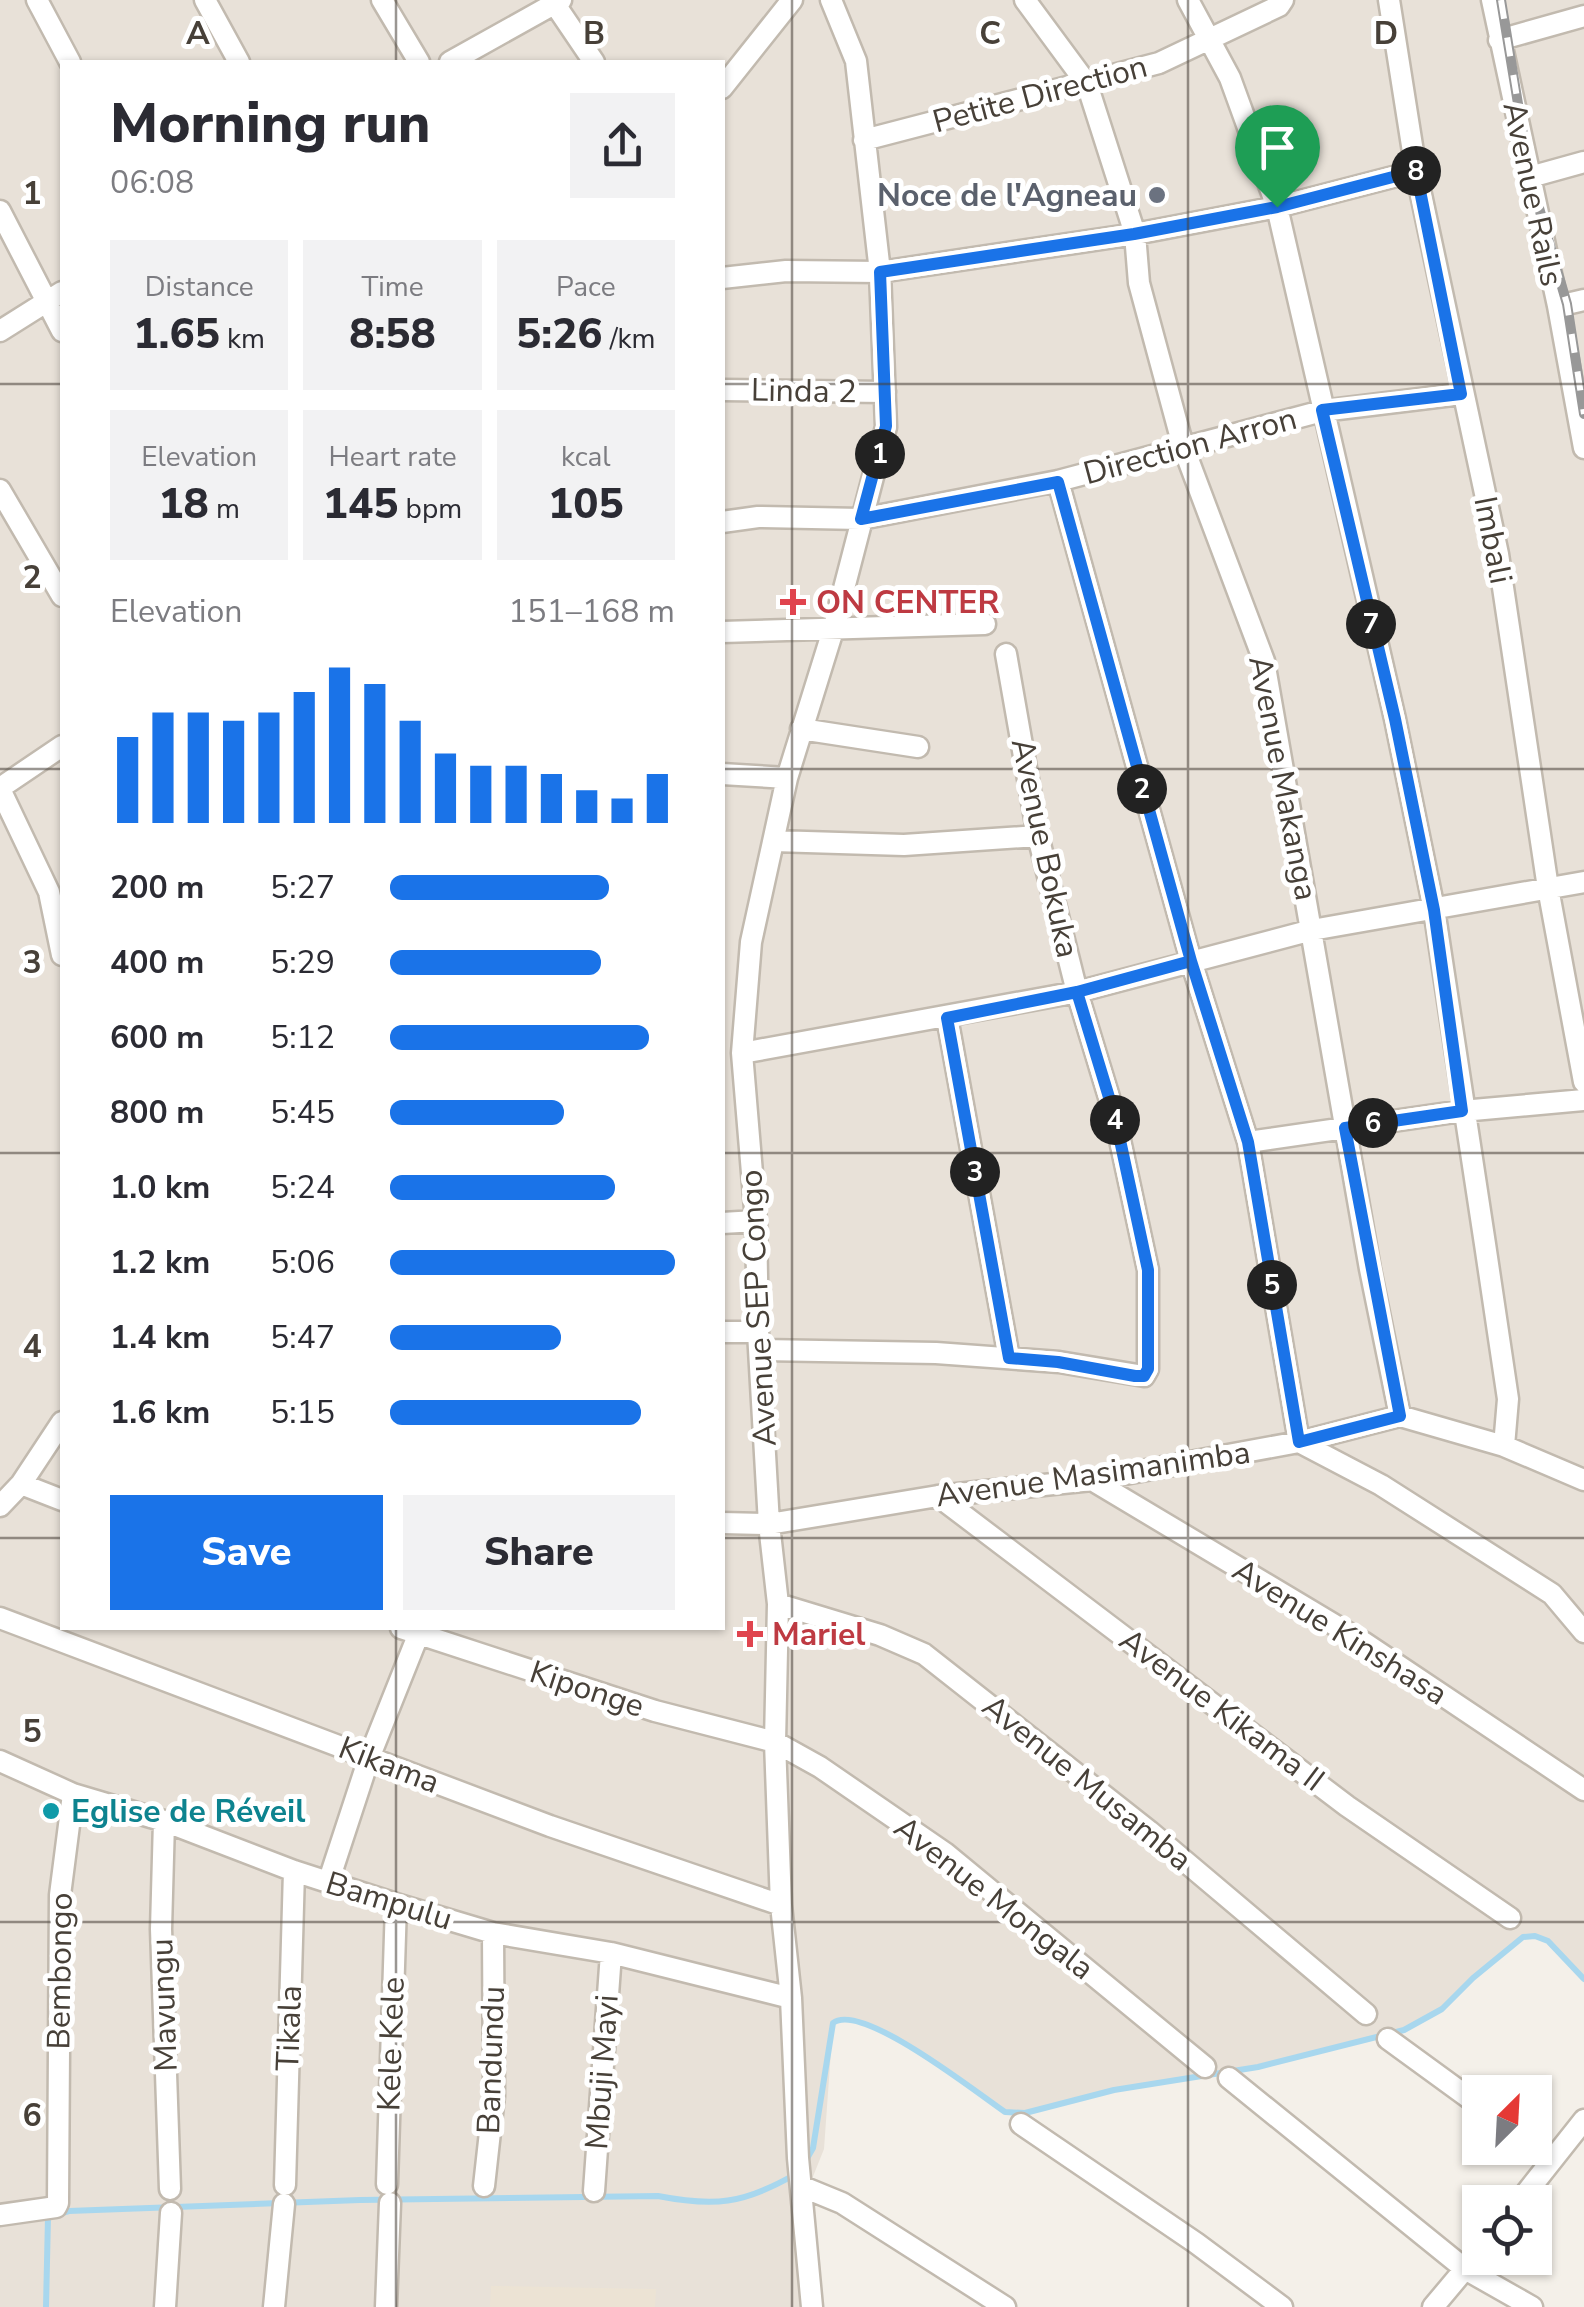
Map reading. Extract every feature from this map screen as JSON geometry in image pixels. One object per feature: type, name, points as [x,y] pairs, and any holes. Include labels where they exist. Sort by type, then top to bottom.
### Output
[{"type":"street","points":[[38,0],[69,60]]},
{"type":"street","points":[[206,0],[237,60]]},
{"type":"street","points":[[382,0],[418,60]]},
{"type":"street","points":[[725,84],[792,0]]},
{"type":"street","name":"Avenue SEP Congo","points":[[803,2187],[798,2158],[792,1998],[781,1905],[775,1742],[778,1604],[769,1524],[756,1221],[742,1054],[752,942],[786,778],[834,627],[886,426],[880,272],[856,61],[832,0]]},
{"type":"street","name":"Avenue Makanga","points":[[1025,0],[1088,84],[1134,234],[1139,283],[1183,446],[1264,661],[1345,1128],[1400,1416]]},
{"type":"street","points":[[1188,0],[1211,39],[1250,129],[1277,207],[1395,719],[1434,910],[1508,1399],[1504,1446]]},
{"type":"street","name":"Petite Direction","points":[[864,140],[1088,84],[1159,62],[1280,6],[1282,0]]},
{"type":"street","name":"Imbali","points":[[1389,0],[1416,171],[1498,554],[1548,888],[1584,1082]]},
{"type":"street","name":"Avenue Rails","points":[[1492,0],[1558,306],[1584,448]]},
{"type":"street","points":[[453,60],[556,1],[593,60]]},
{"type":"street","points":[[1499,40],[1584,16]]},
{"type":"street","points":[[1530,177],[1584,162]]},
{"type":"street","points":[[725,278],[786,271],[880,272],[1134,234],[1277,207],[1416,171]]},
{"type":"street","points":[[0,211],[55,297],[0,331]]},
{"type":"street","points":[[1558,306],[1584,300]]},
{"type":"street","name":"Linda 2","points":[[725,390],[884,392]]},
{"type":"street","name":"Direction Arron","points":[[725,522],[758,517],[861,519],[1058,482],[1322,410],[1461,394]]},
{"type":"street","points":[[1058,482],[1191,961],[1248,1142],[1299,1442],[1381,1485],[1552,1594],[1584,1632]]},
{"type":"street","points":[[0,490],[60,593]]},
{"type":"street","points":[[725,632],[985,624]]},
{"type":"street","name":"Avenue Bokuka","points":[[1006,654],[1038,836],[1077,992],[1115,1117],[1148,1270],[1148,1369],[1144,1376],[1135,1376],[1009,1358]]},
{"type":"street","points":[[801,729],[918,748]]},
{"type":"street","points":[[60,747],[0,789],[56,890],[60,933]]},
{"type":"street","points":[[725,774],[786,778]]},
{"type":"street","points":[[774,841],[904,845],[1038,836]]},
{"type":"street","points":[[742,1054],[1077,992],[1312,930],[1584,882]]},
{"type":"street","points":[[725,1333],[759,1341],[1009,1358],[947,1018]]},
{"type":"street","points":[[1248,1142],[1462,1111],[1584,1100]]},
{"type":"street","points":[[725,1223],[756,1221]]},
{"type":"street","points":[[1400,1416],[1504,1446],[1584,1480]]},
{"type":"street","name":"Avenue Masimanimba","points":[[725,1524],[769,1524],[938,1496],[1092,1480],[1299,1442],[1400,1416]]},
{"type":"street","points":[[1,1502],[21,1484],[60,1425]]},
{"type":"street","name":"Avenue Kinshasa","points":[[1092,1480],[1363,1642],[1584,1790]]},
{"type":"street","points":[[21,1484],[60,1499]]},
{"type":"street","name":"Avenue Kikama II","points":[[938,1496],[1347,1806],[1510,1918]]},
{"type":"street","name":"Avenue Musamba","points":[[778,1604],[924,1654],[1149,1831],[1366,2014]]},
{"type":"street","name":"Kikama","points":[[0,1618],[550,1826],[781,1905]]},
{"type":"street","points":[[328,1883],[414,1630]]},
{"type":"street","name":"Kiponge","points":[[414,1630],[655,1711],[775,1742]]},
{"type":"street","name":"Avenue Mongala","points":[[775,1742],[820,1767],[945,1853],[1205,2066]]},
{"type":"street","name":"Bampulu","points":[[0,1761],[73,1794],[164,1821],[294,1871],[396,1904],[493,1933],[610,1952],[792,1998]]},
{"type":"street","name":"Bembongo","points":[[0,2215],[56,2208],[60,1895],[73,1794]]},
{"type":"street","name":"Mavungu","points":[[164,1821],[161,1929],[170,2189]]},
{"type":"street","name":"Tikala","points":[[274,2307],[284,2194],[294,1871]]},
{"type":"street","name":"Kele Kele","points":[[386,2307],[396,1904]]},
{"type":"street","name":"Bandundu","points":[[484,2186],[494,2096],[493,1933]]},
{"type":"street","name":"Mbuji Mayi","points":[[594,2191],[610,1952]]},
{"type":"street","points":[[1388,2039],[1462,2093]]},
{"type":"street","points":[[1228,2078],[1462,2266]]},
{"type":"street","points":[[1533,2185],[1584,2120]]},
{"type":"street","points":[[1021,2124],[1196,2243],[1282,2307]]},
{"type":"street","points":[[812,2307],[803,2187],[842,2202],[1005,2307]]},
{"type":"street","points":[[165,2307],[171,2213]]},
{"type":"street","points":[[1433,2307],[1462,2274]]},
{"type":"street","points":[[1476,2275],[1532,2307]]},
{"type":"shaded area","points":[[0,0],[1584,0],[1584,1979],[1548,1941],[1523,1937],[1442,2009],[1404,2030],[1258,2067],[1114,2090],[1025,2113],[1005,2112],[877,2027],[837,2018],[833,2023],[824,2149],[806,2194],[813,2307],[0,2307]]},
{"type":"shaded area","points":[[491,2286],[656,2289],[655,2307],[490,2307]]},
{"type":"waterway","points":[[805,2162],[813,2148],[833,2023],[847,2020],[892,2036],[1005,2112],[1025,2113],[1114,2090],[1258,2067],[1404,2030],[1442,2009],[1523,1937],[1548,1941],[1584,1979]]},
{"type":"waterway","points":[[46,2307],[48,2217],[69,2211],[360,2200],[658,2196],[712,2202],[759,2192],[794,2175]]},
{"type":"railway","points":[[1501,0],[1530,177],[1567,304],[1584,414]]},
{"type":"place","name":"Noce de l'Agneau","points":[[1157,195]]},
{"type":"place","name":"ON CENTER","points":[[793,602]]},
{"type":"place","name":"Mariel","points":[[750,1634]]},
{"type":"place","name":"Eglise de Réveil","points":[[51,1811]]},
{"type":"route","points":[[1277,207],[1134,234],[880,272],[886,426],[861,519],[1058,482],[1191,961],[1077,992],[947,1018],[1009,1358],[1135,1376],[1144,1376],[1148,1369],[1148,1270],[1115,1117],[1077,992],[1191,961],[1248,1142],[1299,1442],[1400,1416],[1345,1128],[1462,1111],[1434,910],[1395,719],[1322,410],[1461,394],[1416,171],[1277,207]]}]
